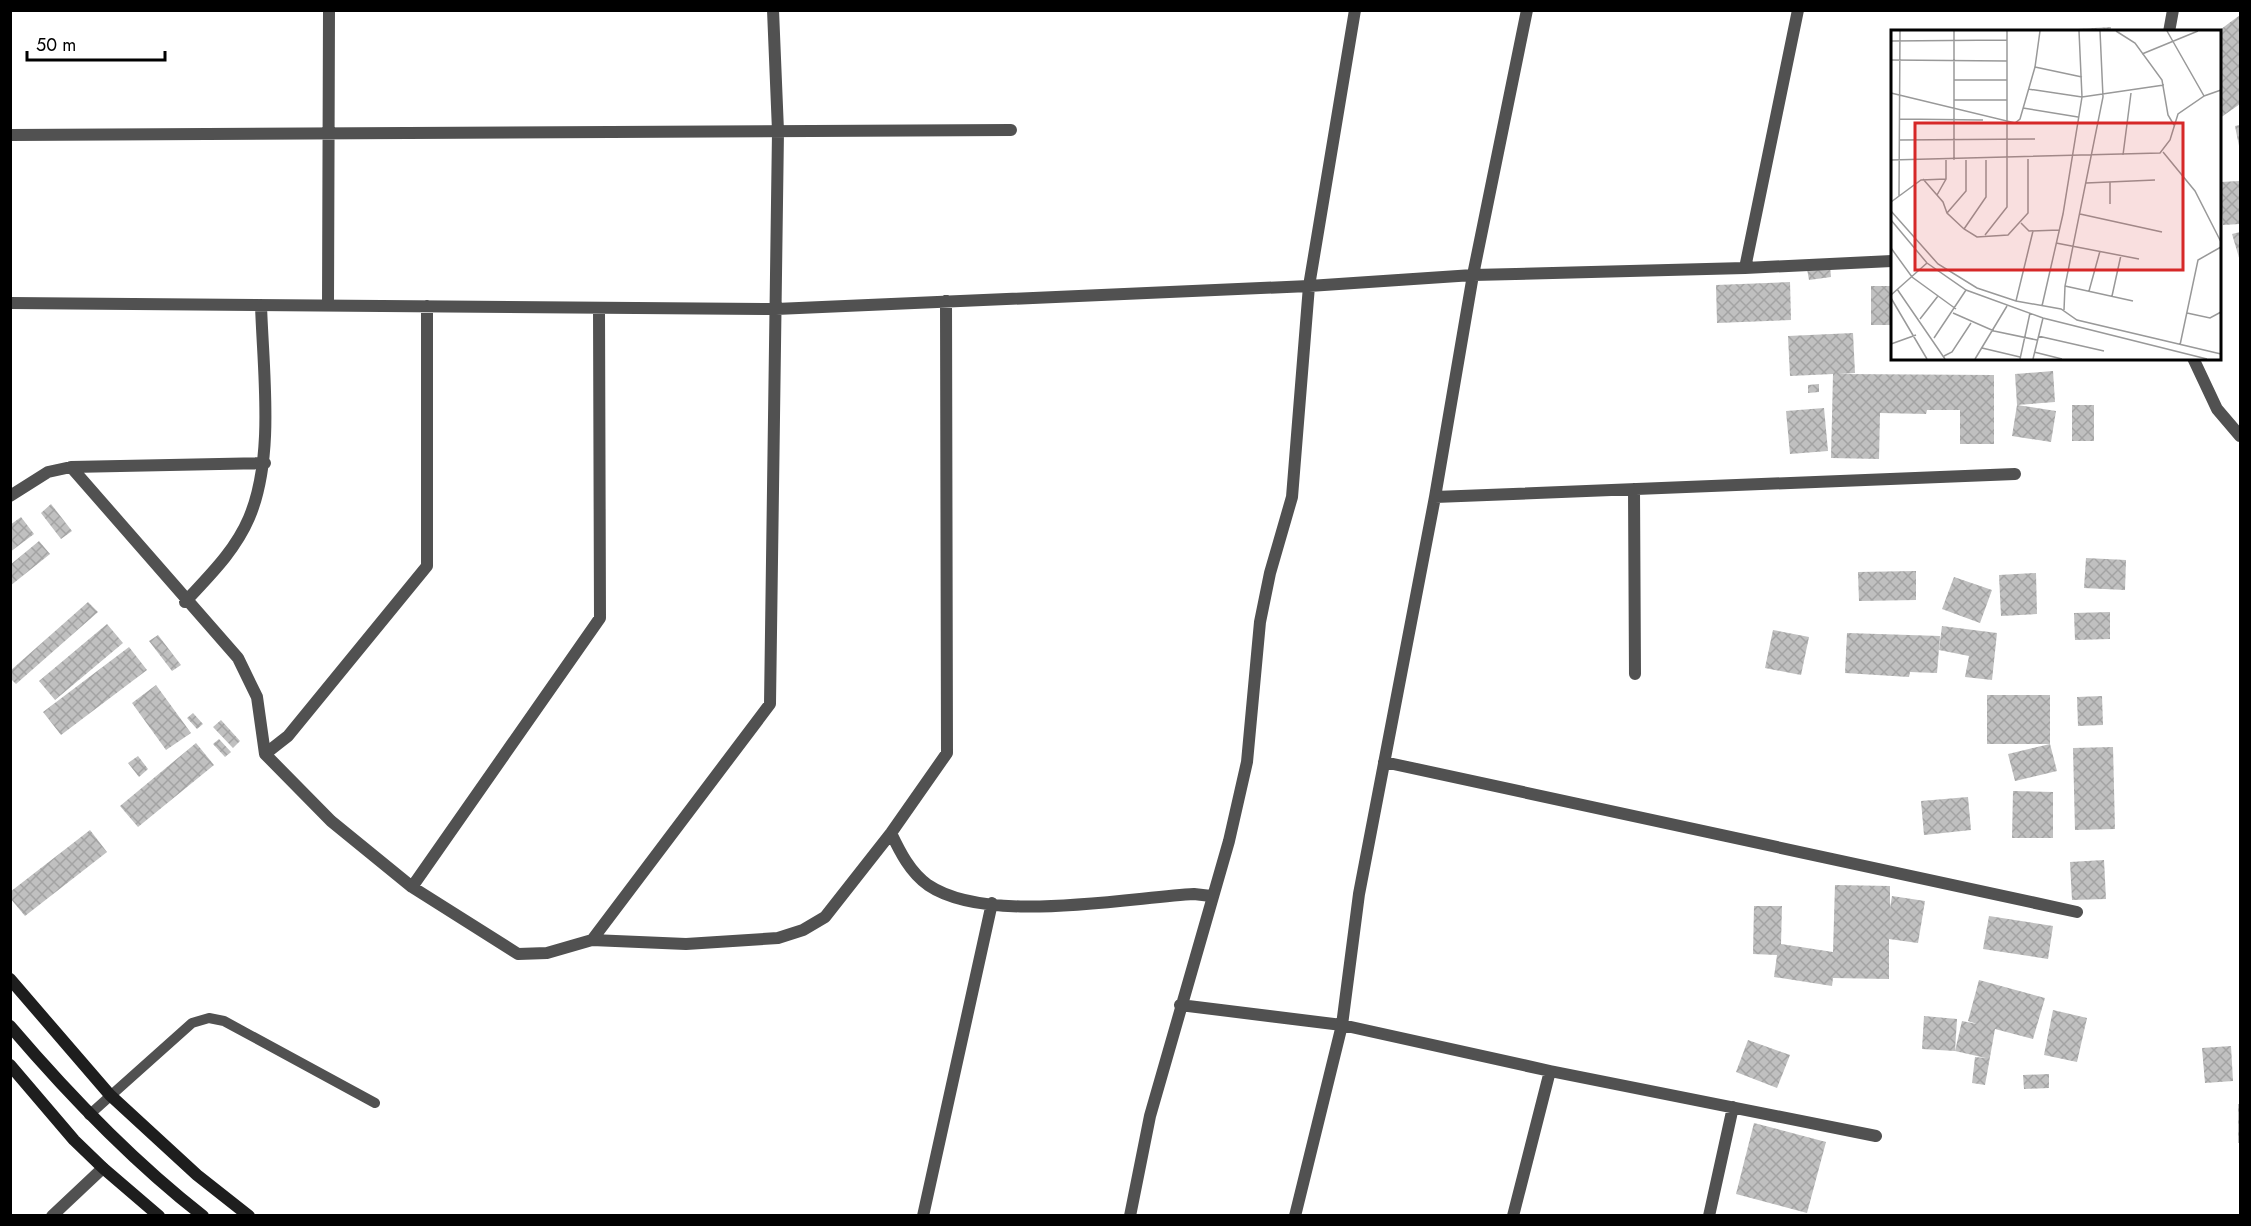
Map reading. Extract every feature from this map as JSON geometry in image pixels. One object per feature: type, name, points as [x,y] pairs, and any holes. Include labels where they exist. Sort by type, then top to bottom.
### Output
[{"type":"main road","points":[[10,979],[111,1095],[197,1175],[249,1215]]},
{"type":"main road","points":[[10,1026],[89,1115],[168,1188],[202,1215]]},
{"type":"main road","points":[[10,1065],[74,1140],[103,1168],[159,1215]]},
{"type":"street","points":[[328,305],[329,10]]},
{"type":"street","points":[[592,940],[770,704],[778,131],[773,10]]},
{"type":"street","points":[[1130,1215],[1150,1116],[1211,896],[1229,841],[1247,762],[1260,622],[1270,573],[1292,497],[1310,286],[1355,10]]},
{"type":"street","points":[[1295,1215],[1342,1025],[1359,894],[1435,497],[1473,276],[1527,10]]},
{"type":"street","points":[[1745,268],[1798,10]]},
{"type":"street","points":[[2169,30],[2173,11]]},
{"type":"street","points":[[10,135],[1011,130]]},
{"type":"street","points":[[10,303],[776,309],[1310,286],[1473,276],[1891,261]]},
{"type":"street","points":[[71,467],[186,602],[238,658],[250,679],[256,697],[265,754],[331,821],[412,887],[518,954],[547,953],[592,940],[686,944],[778,938],[803,930],[825,917],[891,833],[947,753],[946,301]]},
{"type":"street","points":[[186,602],[232,548],[249,518],[265,464],[261,304]]},
{"type":"street","points":[[265,754],[288,736],[428,566],[427,306]]},
{"type":"street","points":[[412,887],[600,618],[599,308]]},
{"type":"street","points":[[2194,360],[2217,409],[2241,436]]},
{"type":"street","points":[[10,496],[40,476],[71,467],[265,464]]},
{"type":"street","points":[[1435,497],[2015,474]]},
{"type":"street","points":[[1634,489],[1635,674]]},
{"type":"street","points":[[1384,762],[2077,912]]},
{"type":"street","points":[[891,833],[904,861],[928,885],[960,899],[1025,906],[1082,904],[1194,894],[1211,896]]},
{"type":"street","points":[[923,1215],[992,903]]},
{"type":"street","points":[[1180,1005],[1342,1025],[1550,1071],[1876,1136]]},
{"type":"street","points":[[1514,1215],[1550,1071]]},
{"type":"street","points":[[1709,1215],[1733,1107]]},
{"type":"street","points":[[52,1215],[103,1168]]},
{"type":"lane","points":[[89,1115],[192,1023],[209,1018],[224,1021],[375,1103]]},
{"type":"building","points":[[2240,15],[2240,104],[2221,117],[2221,30]]},
{"type":"building","points":[[2111,27],[2111,30],[2061,30]]},
{"type":"building","points":[[2240,125],[2240,146],[2239,146],[2235,126]]},
{"type":"building","points":[[2240,181],[2240,224],[2223,225],[2221,182]]},
{"type":"building","points":[[2240,232],[2240,261],[2232,234]]},
{"type":"building","points":[[1830,266],[1831,277],[1809,280],[1807,269]]},
{"type":"building","points":[[1790,282],[1791,320],[1717,323],[1716,285]]},
{"type":"building","points":[[1871,286],[1891,286],[1891,325],[1871,325]]},
{"type":"building","points":[[1853,333],[1855,373],[1839,374],[1994,375],[1994,444],[1960,444],[1960,410],[1927,410],[1926,414],[1880,413],[1879,459],[1831,458],[1833,374],[1790,376],[1788,336]]},
{"type":"building","points":[[2053,371],[2055,402],[2017,405],[2015,374]]},
{"type":"building","points":[[1819,384],[1819,392],[1808,393],[1808,385]]},
{"type":"building","points":[[2017,405],[2056,411],[2051,442],[2012,436]]},
{"type":"building","points":[[2072,405],[2094,405],[2094,441],[2072,441]]},
{"type":"building","points":[[1824,408],[1828,451],[1790,454],[1786,411]]},
{"type":"building","points":[[51,504],[72,531],[61,539],[41,513]]},
{"type":"building","points":[[21,517],[34,534],[10,552],[10,525]]},
{"type":"building","points":[[39,541],[50,554],[10,586],[10,565]]},
{"type":"building","points":[[2086,558],[2126,560],[2125,590],[2084,588]]},
{"type":"building","points":[[1916,571],[1916,600],[1859,601],[1858,572]]},
{"type":"building","points":[[2036,573],[2037,614],[2001,616],[1999,575]]},
{"type":"building","points":[[1954,577],[1992,590],[1980,623],[1942,609]]},
{"type":"building","points":[[88,602],[98,612],[16,684],[10,678],[10,671]]},
{"type":"building","points":[[2110,612],[2110,639],[2075,640],[2074,613]]},
{"type":"building","points":[[107,624],[123,643],[55,700],[39,681]]},
{"type":"building","points":[[1942,626],[1997,633],[1992,680],[1965,677],[1969,656],[1939,650]]},
{"type":"building","points":[[1773,630],[1809,637],[1801,675],[1765,668]]},
{"type":"building","points":[[1847,633],[1940,636],[1937,673],[1910,672],[1909,677],[1845,673]]},
{"type":"building","points":[[158,635],[181,665],[172,671],[149,641]]},
{"type":"building","points":[[129,647],[147,670],[61,735],[43,712]]},
{"type":"building","points":[[156,685],[191,733],[166,750],[132,703]]},
{"type":"building","points":[[1987,695],[2050,695],[2050,744],[1987,744]]},
{"type":"building","points":[[2102,696],[2103,725],[2078,726],[2077,697]]},
{"type":"building","points":[[193,713],[203,724],[197,729],[187,718]]},
{"type":"building","points":[[221,720],[240,741],[233,748],[213,727]]},
{"type":"building","points":[[219,739],[231,752],[225,757],[213,744]]},
{"type":"building","points":[[196,743],[214,765],[138,827],[120,806]]},
{"type":"building","points":[[2050,744],[2057,771],[2015,781],[2008,754]]},
{"type":"building","points":[[2113,747],[2115,829],[2075,830],[2073,748]]},
{"type":"building","points":[[138,756],[148,769],[139,777],[128,763]]},
{"type":"building","points":[[2013,791],[2053,792],[2053,838],[2012,838]]},
{"type":"building","points":[[1968,797],[1971,830],[1924,835],[1921,801]]},
{"type":"building","points":[[90,830],[107,852],[25,916],[10,898],[10,892]]},
{"type":"building","points":[[2104,860],[2106,899],[2072,900],[2070,862]]},
{"type":"building","points":[[1835,885],[1890,886],[1890,908],[1892,896],[1925,901],[1918,943],[1889,939],[1889,979],[1833,978],[1832,986],[1774,977],[1777,955],[1753,954],[1754,906],[1782,906],[1781,944],[1833,952]]},
{"type":"building","points":[[1989,916],[2053,926],[2048,959],[1983,949]]},
{"type":"building","points":[[1979,980],[2045,998],[2033,1039],[1995,1029],[1985,1085],[1972,1083],[1975,1057],[1986,1058],[1955,1051],[1962,1021],[1977,1024],[1968,1021]]},
{"type":"building","points":[[2053,1010],[2087,1018],[2077,1062],[2044,1055]]},
{"type":"building","points":[[1924,1016],[1957,1019],[1955,1051],[1922,1049]]},
{"type":"building","points":[[1748,1040],[1790,1055],[1777,1088],[1736,1072]]},
{"type":"building","points":[[2231,1046],[2233,1081],[2205,1083],[2202,1048]]},
{"type":"building","points":[[2049,1074],[2049,1088],[2024,1089],[2023,1075]]},
{"type":"building","points":[[2238,1104],[2240,1104],[2240,1143],[2238,1143]]},
{"type":"building","points":[[1754,1123],[1826,1142],[1807,1213],[1736,1194]]}]
